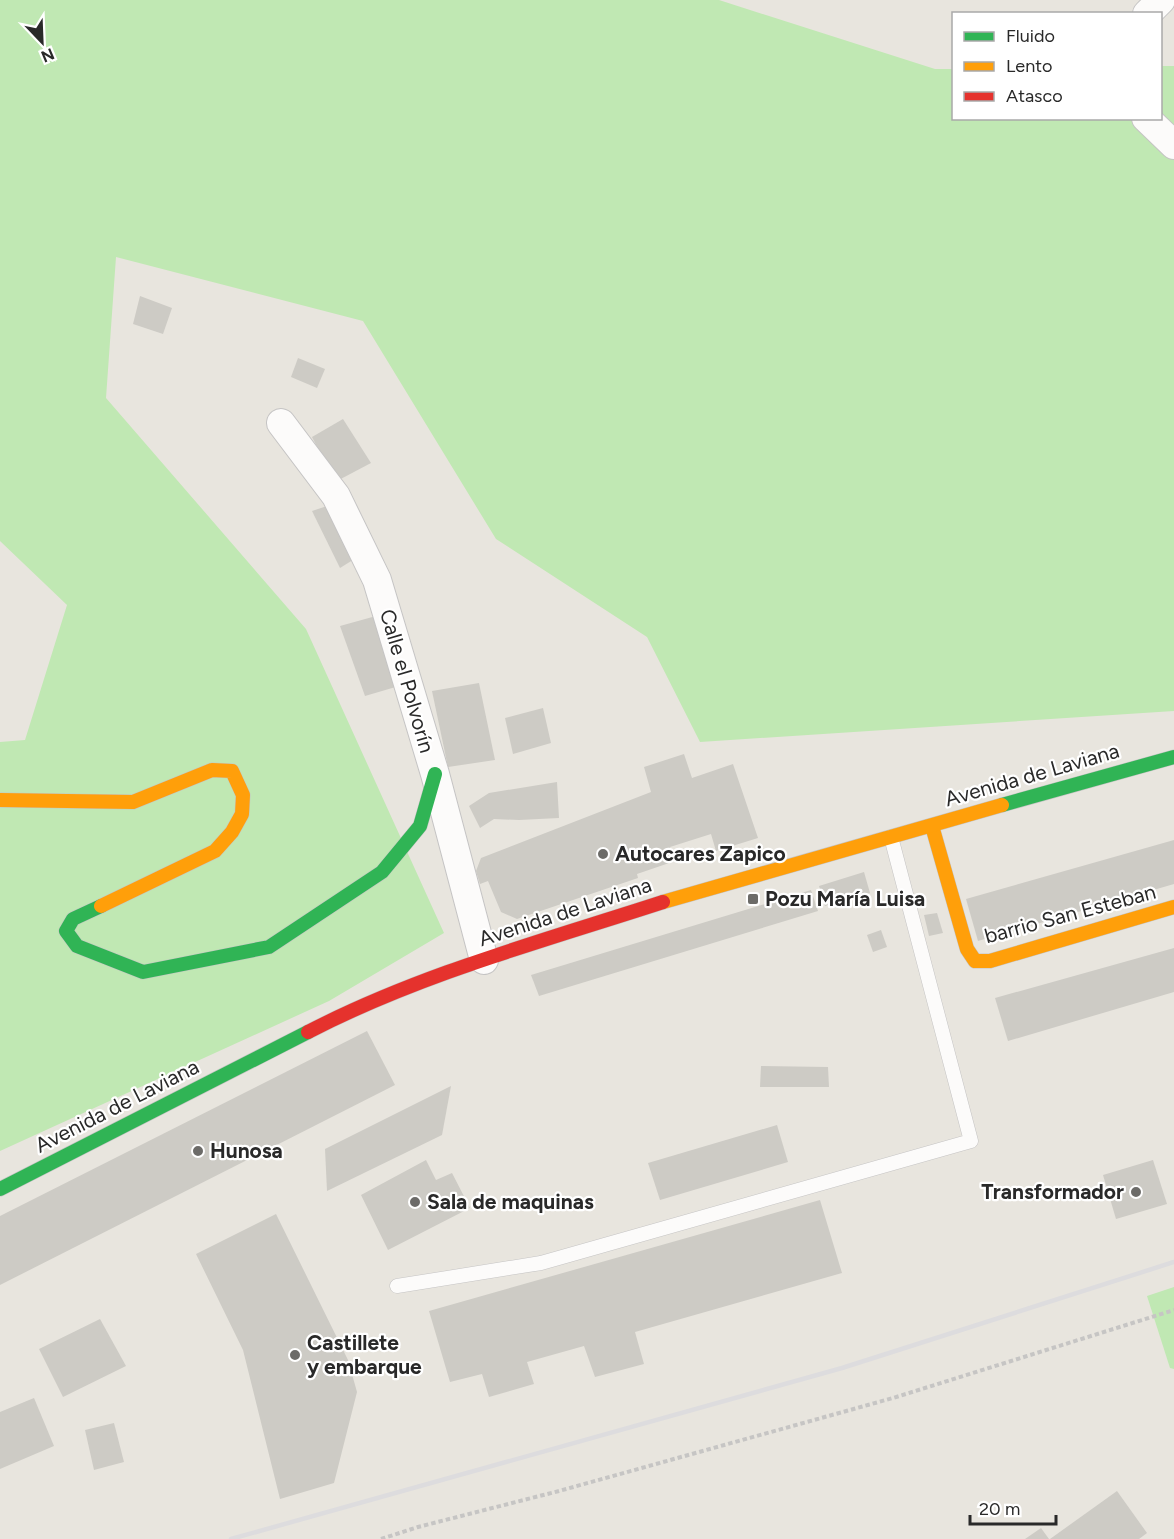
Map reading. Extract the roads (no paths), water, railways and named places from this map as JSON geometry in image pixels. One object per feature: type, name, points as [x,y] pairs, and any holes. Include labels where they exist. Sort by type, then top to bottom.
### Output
[{"type":"street","points":[[1149,12],[1161,0]]},
{"type":"street","points":[[1148,120],[1174,145]]},
{"type":"street","name":"Calle el Polvorín","points":[[281,423],[336,496],[377,580],[435,774],[484,960]]},
{"type":"street","name":"Avenida de Laviana","points":[[0,1189],[336,1017],[424,980],[695,891],[1174,757]]},
{"type":"street","points":[[0,800],[133,802],[213,770],[232,771],[242,786],[244,812],[232,834],[215,851],[73,919],[66,932],[77,945],[144,972],[269,947],[382,872],[420,826],[435,774]]},
{"type":"street","name":"barrio San Esteban","points":[[932,826],[967,949],[975,961],[990,961],[1174,908]]},
{"type":"lane","points":[[397,1286],[541,1263],[971,1142],[891,837]]},
{"type":"railway","points":[[231,1539],[842,1368],[1174,1262]]},
{"type":"place","name":"Autocares Zapico","points":[[603,854]]},
{"type":"place","name":"Pozu María Luisa","points":[[753,899]]},
{"type":"place","name":"Hunosa","points":[[198,1151]]},
{"type":"place","name":"Transformador","points":[[1136,1192]]},
{"type":"place","name":"Sala de maquinas","points":[[415,1202]]},
{"type":"place","name":"Castillete y embarque","points":[[295,1355]]}]
